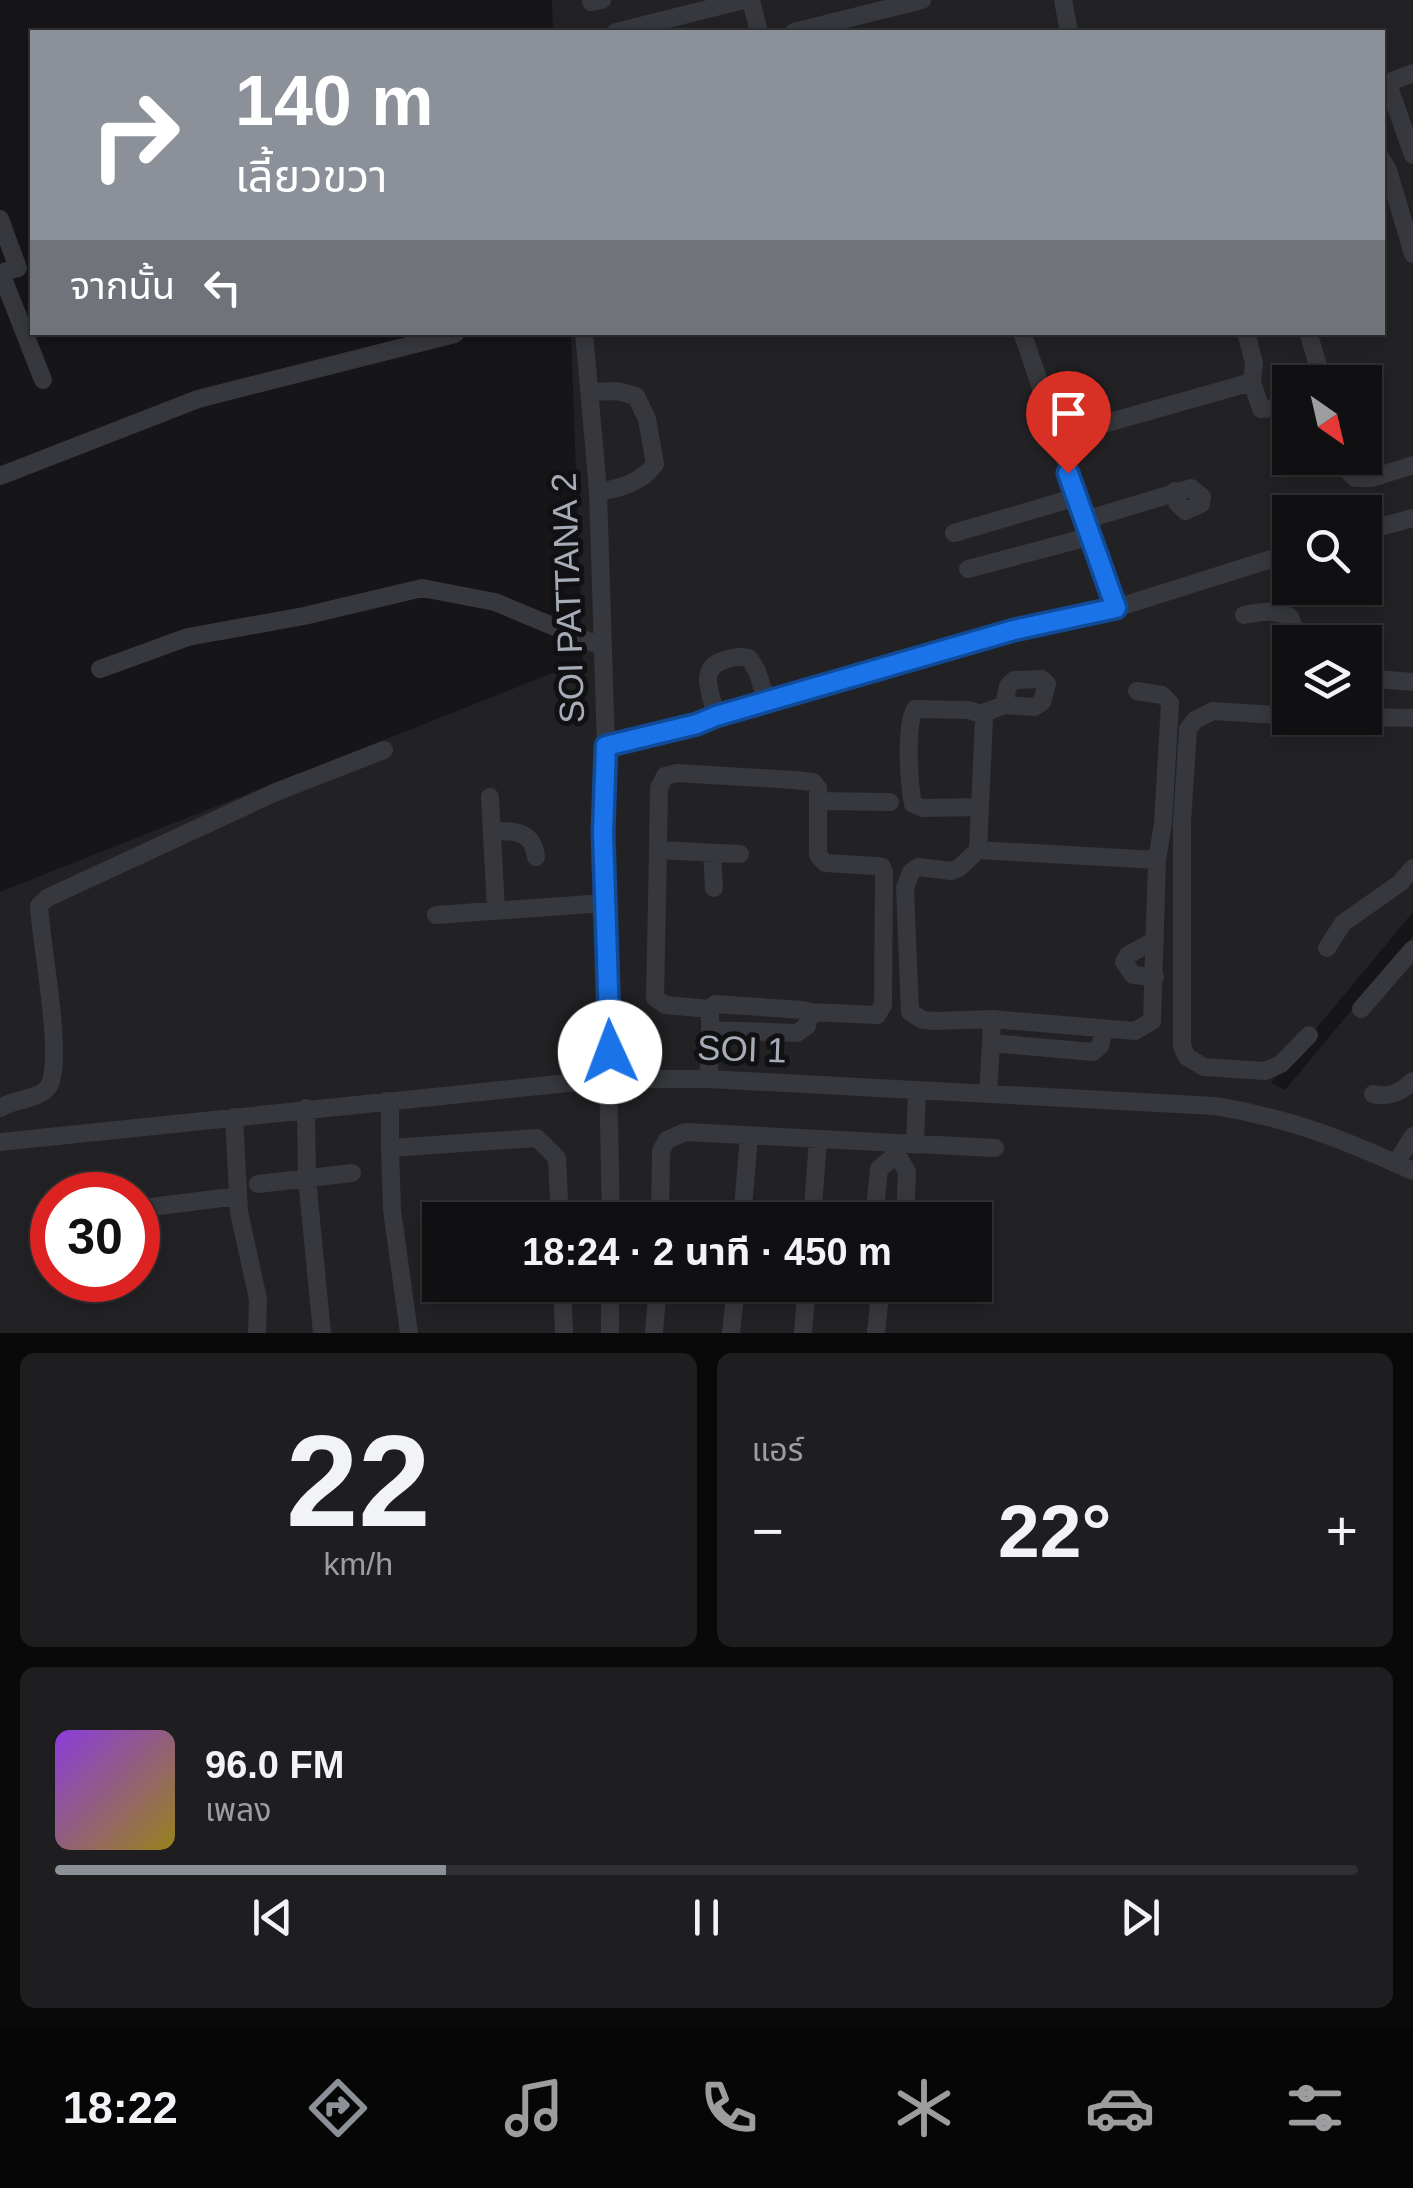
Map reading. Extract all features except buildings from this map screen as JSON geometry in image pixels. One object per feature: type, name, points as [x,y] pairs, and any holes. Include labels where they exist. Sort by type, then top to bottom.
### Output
[{"type":"street","points":[[624,30],[744,0]]},
{"type":"street","points":[[752,0],[758,30]]},
{"type":"street","points":[[802,30],[922,0]]},
{"type":"street","points":[[1063,0],[1070,30]]},
{"type":"street","points":[[1413,72],[1392,81],[1390,90],[1413,155]]},
{"type":"street","points":[[1413,162],[1386,165],[1390,201],[1413,254]]},
{"type":"street","points":[[0,218],[18,268],[0,273],[43,380]]},
{"type":"street","points":[[0,476],[198,399],[451,335]]},
{"type":"street","name":"SOI PATTANA 2","points":[[584,335],[598,491],[606,746],[603,832],[610,1202]]},
{"type":"street","points":[[1023,335],[1114,602]]},
{"type":"street","points":[[1247,335],[1254,363],[1252,382],[1261,410],[1272,409]]},
{"type":"street","points":[[1309,335],[1318,365]]},
{"type":"street","points":[[1057,437],[1252,382]]},
{"type":"street","points":[[590,392],[617,391],[636,396],[647,420],[655,464],[647,475],[598,491]]},
{"type":"street","points":[[1382,473],[1413,464]]},
{"type":"street","points":[[1352,475],[1364,479],[1377,475]]},
{"type":"street","points":[[968,569],[1088,528],[1175,491]]},
{"type":"street","points":[[954,533],[1077,498]]},
{"type":"street","points":[[1382,527],[1413,518]]},
{"type":"street","points":[[606,746],[697,724],[713,703],[762,687],[1014,630],[1272,558]]},
{"type":"street","points":[[100,668],[188,637],[304,616],[422,588],[495,602],[603,647]]},
{"type":"street","points":[[1244,615],[1282,612],[1293,625]]},
{"type":"street","points":[[713,703],[708,672],[718,662],[740,656],[749,658],[762,687]]},
{"type":"street","points":[[1382,679],[1413,682]]},
{"type":"street","points":[[981,714],[984,732],[978,850],[959,868],[951,871],[918,867],[907,880],[907,1006],[913,1016],[922,1020],[992,1019],[1135,1030],[1152,1021],[1157,860],[1163,824],[1170,703],[1162,695],[1137,691]]},
{"type":"street","points":[[979,807],[916,806],[912,800],[910,718],[919,706],[981,714],[1004,705]]},
{"type":"street","points":[[1272,715],[1212,711],[1188,729],[1182,823],[1182,1046],[1187,1057],[1204,1067],[1265,1071],[1280,1064],[1309,1036]]},
{"type":"street","points":[[1382,718],[1413,718]]},
{"type":"street","points":[[0,1108],[42,1093],[50,1084],[54,1048],[39,906],[48,898],[276,792],[384,750]]},
{"type":"street","points":[[709,1079],[710,1009],[715,1004],[877,1015],[883,1004],[882,868],[825,863],[821,859],[816,847],[818,788],[813,782],[677,773],[665,776],[659,788],[654,998],[665,1005],[710,1009]]},
{"type":"street","points":[[490,797],[496,910]]},
{"type":"street","points":[[818,801],[890,802]]},
{"type":"street","points":[[492,831],[516,830],[526,835],[532,840],[536,856]]},
{"type":"street","points":[[658,850],[740,854]]},
{"type":"street","points":[[978,850],[1157,860]]},
{"type":"street","points":[[712,854],[714,888]]},
{"type":"street","points":[[1327,948],[1343,923],[1400,883],[1413,868]]},
{"type":"street","points":[[436,915],[606,903]]},
{"type":"street","points":[[1154,977],[1133,975],[1124,962],[1128,955],[1155,940]]},
{"type":"street","points":[[1361,1009],[1413,949]]},
{"type":"street","points":[[710,1030],[797,1033],[808,1026],[810,1012]]},
{"type":"street","points":[[988,1094],[992,1019]]},
{"type":"street","points":[[992,1043],[1093,1052],[1100,1046],[1104,1028]]},
{"type":"street","name":"SOI 1","points":[[0,1142],[608,1079],[709,1079],[1159,1101],[1249,1111],[1314,1128],[1404,1167]]},
{"type":"street","points":[[1373,1094],[1385,1097],[1413,1081]]},
{"type":"street","points":[[905,1202],[907,1172],[903,1147],[917,1090]]},
{"type":"street","points":[[386,1101],[390,1111],[392,1210],[409,1333]]},
{"type":"street","points":[[306,1108],[307,1179],[322,1333]]},
{"type":"street","points":[[234,1117],[238,1196],[258,1299],[257,1333]]},
{"type":"street","points":[[660,1202],[661,1151],[666,1140],[685,1132],[903,1147],[995,1148]]},
{"type":"street","points":[[744,1202],[749,1136]]},
{"type":"street","points":[[1404,1167],[1413,1136]]},
{"type":"street","points":[[390,1148],[537,1138],[557,1158],[559,1202]]},
{"type":"street","points":[[813,1202],[818,1140]]},
{"type":"street","points":[[876,1202],[879,1169],[903,1147]]},
{"type":"street","points":[[258,1184],[352,1173]]},
{"type":"street","points":[[160,1206],[238,1196]]},
{"type":"street","points":[[563,1302],[564,1333]]},
{"type":"street","points":[[610,1302],[610,1333]]},
{"type":"street","points":[[654,1333],[657,1302]]},
{"type":"street","points":[[731,1333],[734,1302]]},
{"type":"street","points":[[802,1302],[803,1333]]},
{"type":"street","points":[[872,1302],[876,1333]]},
{"type":"shaded area","points":[[552,0],[1413,0],[1413,912],[1271,1083],[1285,1090],[1413,936],[1413,1333],[0,1333],[0,892],[583,661],[571,335],[1385,335],[1385,30],[553,30]]},
{"type":"route","points":[[610,1052],[603,832],[606,746],[697,724],[1014,630],[1116,608],[1068,473]]}]
